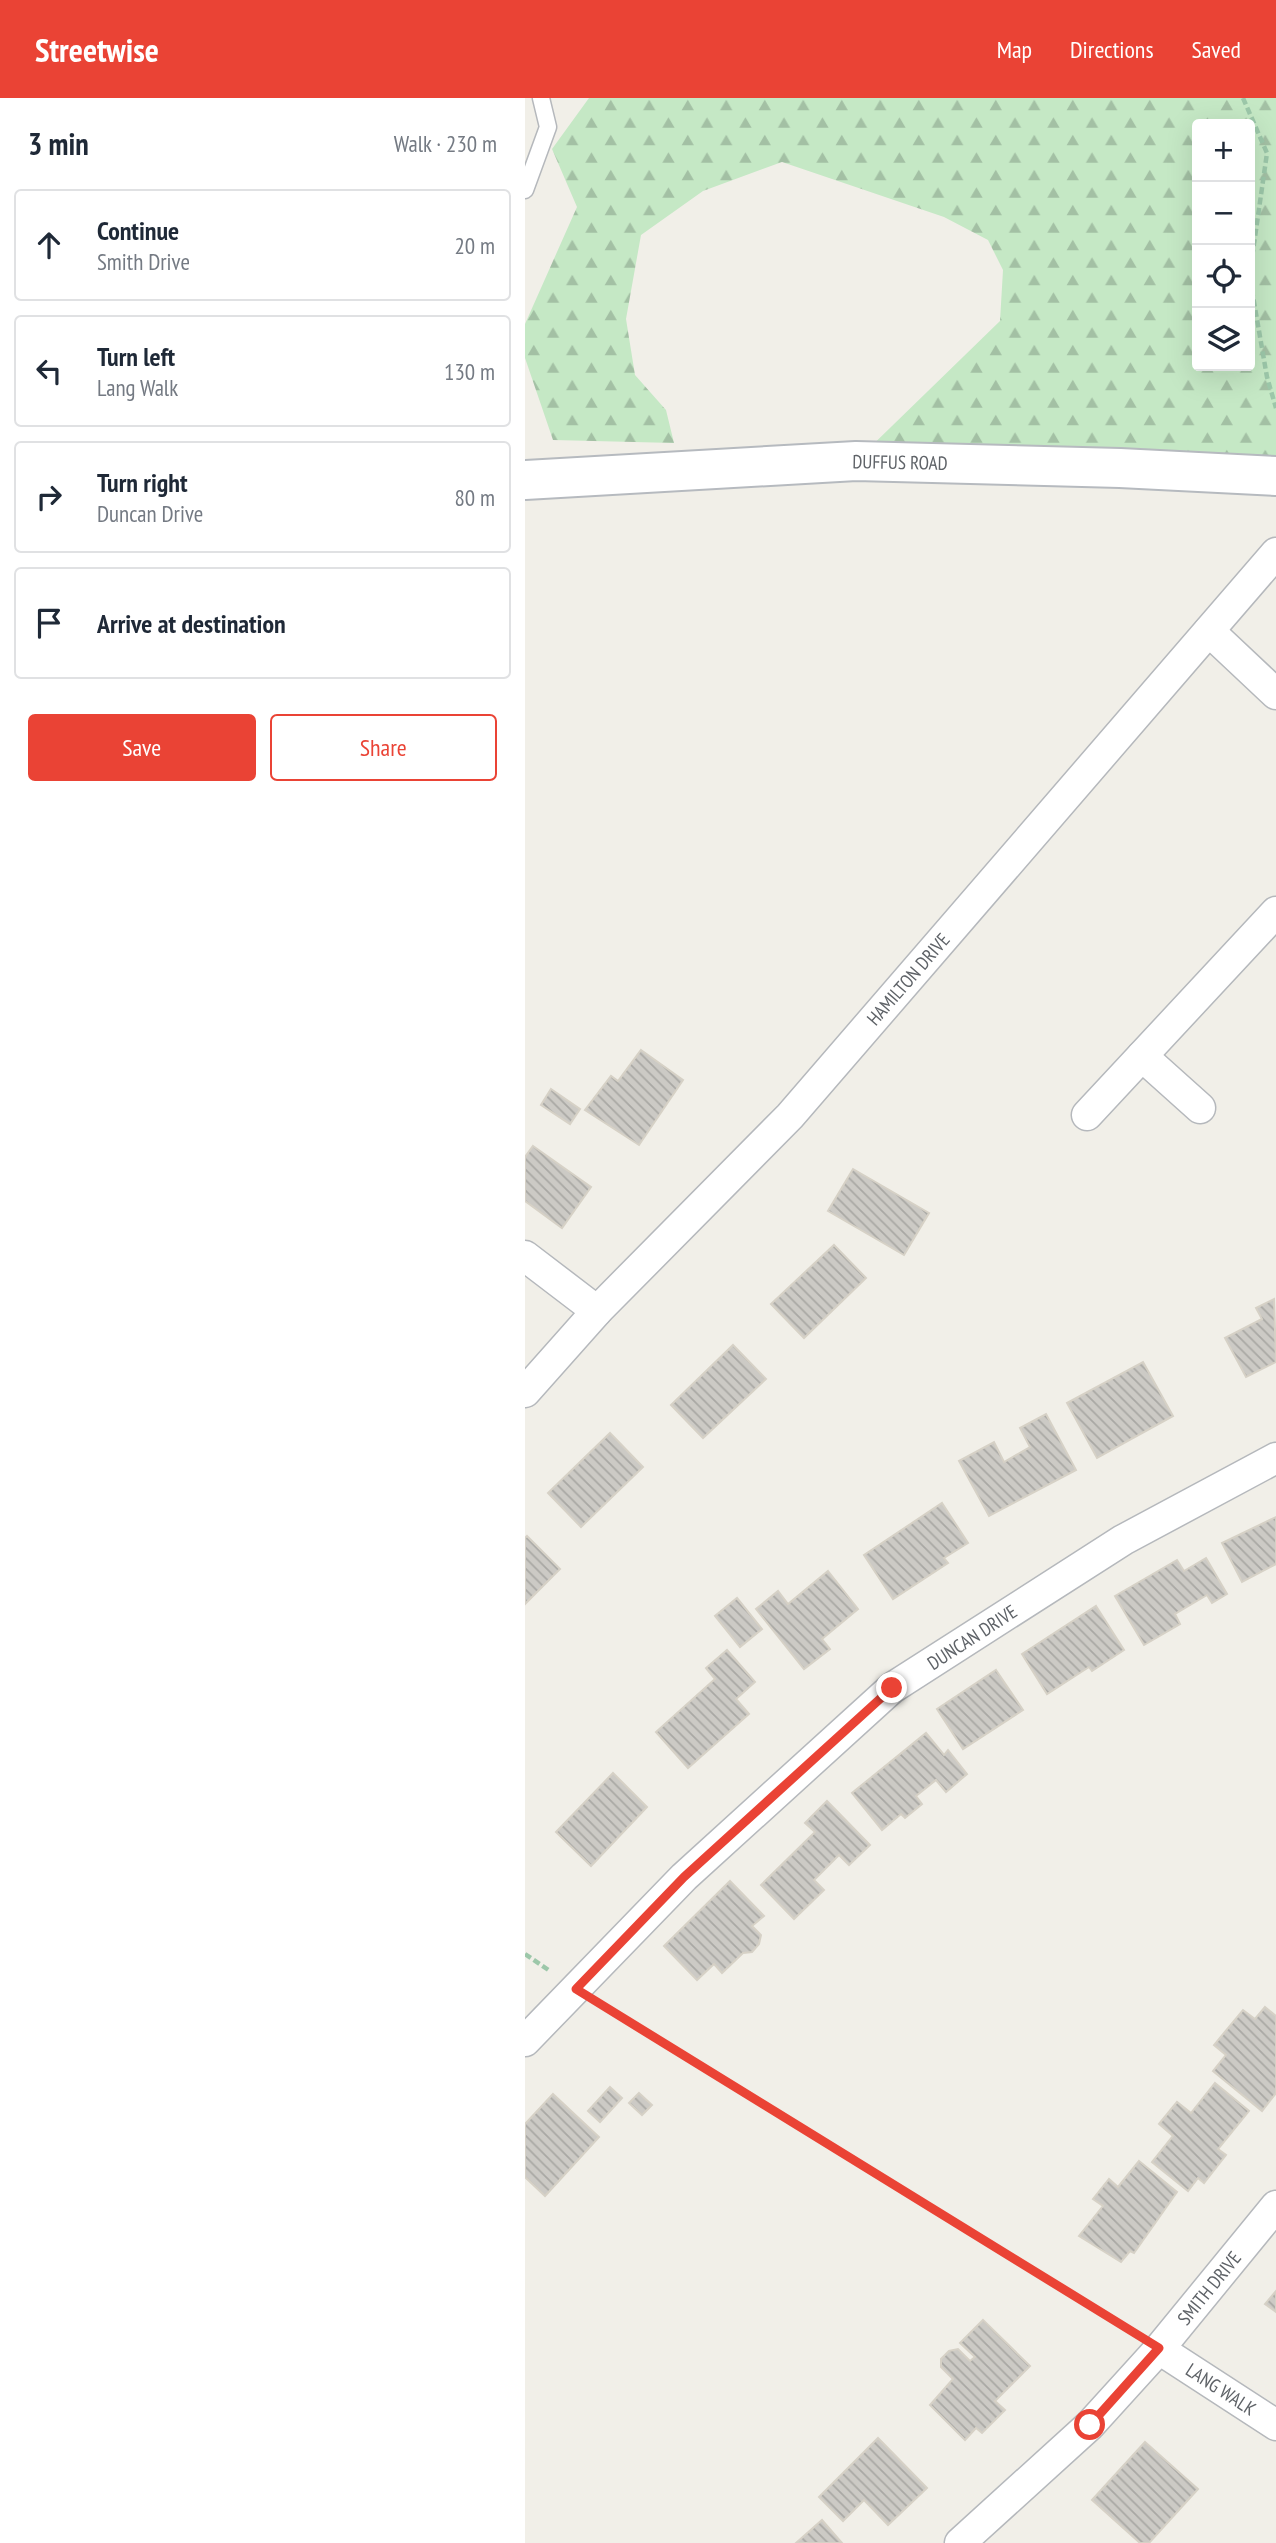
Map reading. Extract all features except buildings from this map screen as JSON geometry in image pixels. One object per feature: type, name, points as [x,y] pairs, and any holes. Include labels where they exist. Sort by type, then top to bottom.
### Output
[{"type":"main road","name":"DUFFUS ROAD","points":[[525,480],[856,461],[1120,468],[1276,476]]},
{"type":"street","name":"HAMILTON DRIVE","points":[[525,1392],[597,1311],[790,1116],[1276,553]]},
{"type":"street","points":[[1209,631],[1276,694]]},
{"type":"street","points":[[1087,1115],[1276,912]]},
{"type":"street","points":[[1142,1055],[1200,1108]]},
{"type":"street","points":[[525,1256],[597,1311]]},
{"type":"street","name":"DUNCAN DRIVE","points":[[525,2041],[684,1877],[892,1688],[1123,1540],[1276,1458]]},
{"type":"street","name":"SMITH DRIVE","points":[[960,2543],[1090,2425],[1159,2348],[1276,2206]]},
{"type":"street","name":"LANG WALK","points":[[1159,2348],[1276,2426]]},
{"type":"lane","points":[[525,190],[548,127],[541,98]]},
{"type":"path","points":[[1243,98],[1268,153],[1254,245]]},
{"type":"path","points":[[1255,308],[1267,377],[1276,408]]},
{"type":"path","points":[[525,1954],[576,1989],[1159,2348]]},
{"type":"green space","points":[[589,98],[1276,98],[1276,476],[856,461],[1000,321],[1003,270],[988,240],[944,217],[782,162],[703,191],[641,235],[626,319],[635,375],[666,410],[674,443],[553,440],[525,358],[525,324],[577,207],[552,149]]},
{"type":"route","points":[[892,1688],[684,1877],[576,1989],[1159,2348],[1090,2425]]}]
